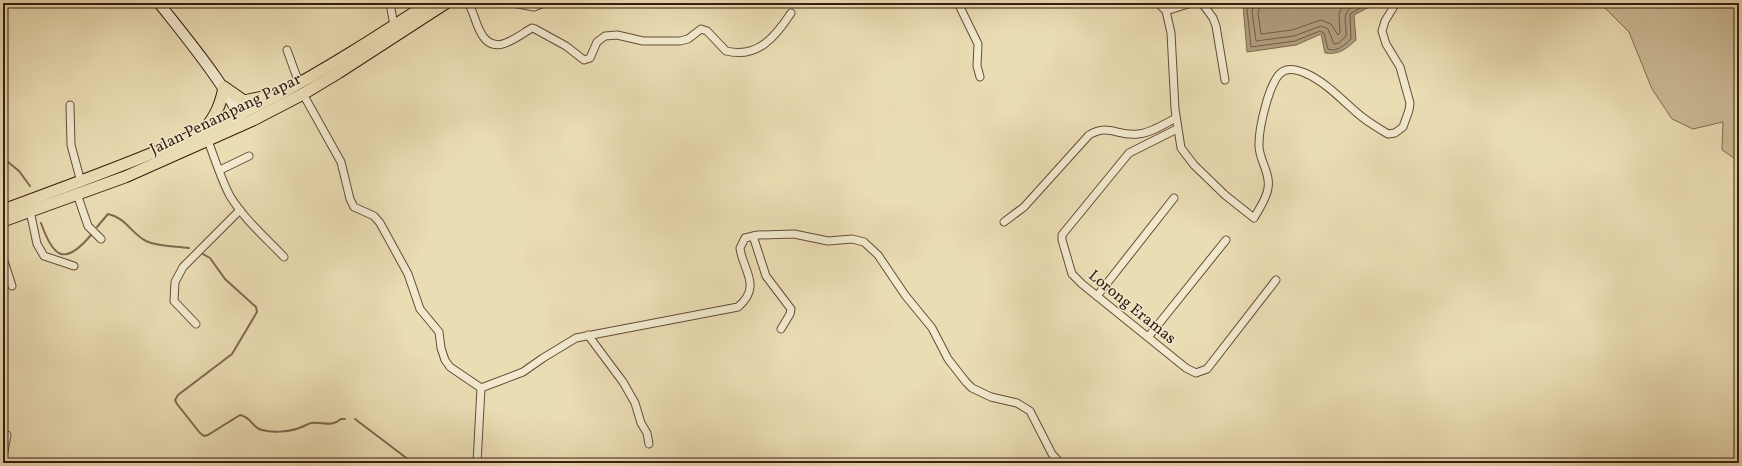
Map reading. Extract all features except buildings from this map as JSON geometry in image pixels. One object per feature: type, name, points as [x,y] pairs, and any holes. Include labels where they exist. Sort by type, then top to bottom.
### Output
[{"type":"main road","points":[[159,3],[224,87],[239,115],[240,121],[237,128]]},
{"type":"main road","name":"Jalan Penampang Papar","points":[[3,221],[125,177],[205,137],[239,115],[299,83],[394,26],[429,3]]},
{"type":"main road","name":"Jalan Penampang Papar","points":[[3,210],[205,137],[237,128],[303,94],[446,3]]},
{"type":"main road","points":[[224,87],[244,101],[261,97],[273,98]]},
{"type":"main road","points":[[205,137],[221,104],[224,87]]},
{"type":"main road","points":[[53,192],[55,197],[72,196]]},
{"type":"street","points":[[468,3],[482,34],[493,44],[499,46],[504,44],[532,28],[566,46],[584,60],[590,58],[597,42],[605,36],[617,36],[643,41],[680,41],[688,39],[701,29],[707,31],[726,51],[747,52],[759,48],[772,40],[791,13]]},
{"type":"street","points":[[513,3],[534,7],[544,3]]},
{"type":"street","points":[[958,3],[978,44],[977,66],[980,77]]},
{"type":"street","points":[[1158,3],[1166,11],[1172,48],[1176,118],[1181,148],[1194,165],[1225,195],[1254,218],[1268,189],[1267,174],[1259,145],[1262,122],[1270,94],[1277,77],[1282,72],[1293,69],[1312,77],[1340,97],[1372,125],[1388,134],[1395,133],[1403,126],[1406,121],[1410,103],[1400,68],[1386,44],[1382,31],[1385,21],[1396,3]]},
{"type":"street","points":[[1166,11],[1191,3]]},
{"type":"street","points":[[1202,3],[1213,18],[1216,26],[1226,80]]},
{"type":"street","points":[[389,5],[394,26]]},
{"type":"street","points":[[287,50],[299,83]]},
{"type":"street","points":[[303,94],[341,162],[350,200],[354,207],[374,216],[397,252],[408,274],[420,309],[439,332],[441,348],[445,360],[450,367],[481,388]]},
{"type":"street","points":[[70,106],[71,145],[81,182]]},
{"type":"street","points":[[1004,222],[1024,207],[1093,133],[1103,129],[1128,135],[1140,134],[1176,118]]},
{"type":"street","name":"Lorong Eramas","points":[[1177,129],[1139,147],[1124,158],[1062,235],[1064,250],[1072,274],[1076,280],[1149,336],[1190,370],[1196,373],[1204,371],[1276,280]]},
{"type":"street","points":[[205,137],[220,170],[224,183],[240,210],[284,257]]},
{"type":"street","points":[[220,170],[249,156]]},
{"type":"street","points":[[72,196],[88,226],[101,239]]},
{"type":"street","points":[[1097,296],[1174,198]]},
{"type":"street","points":[[196,324],[174,301],[175,282],[183,267],[240,210]]},
{"type":"street","points":[[30,211],[37,244],[44,256],[74,266]]},
{"type":"street","points":[[481,388],[523,372],[576,338],[738,307],[747,297],[750,277],[740,248],[745,238],[753,236],[794,234],[828,241],[852,239],[864,242],[878,255],[905,296],[932,328],[948,358],[966,382],[972,388],[991,397],[1017,403],[1030,411],[1052,454],[1060,463]]},
{"type":"street","points":[[753,236],[766,276],[791,308],[790,314],[781,329]]},
{"type":"street","points":[[1149,336],[1226,240]]},
{"type":"street","points":[[3,258],[12,286]]},
{"type":"street","points":[[588,335],[623,382],[635,403],[641,423],[647,433],[649,444]]},
{"type":"street","points":[[477,463],[481,388]]},
{"type":"street","points":[[3,456],[7,435]]},
{"type":"shaded area","points":[[1600,3],[1739,3],[1739,159],[1734,158],[1722,150],[1723,122],[1693,129],[1672,119],[1652,89],[1629,32]]},
{"type":"water","points":[[1254,3],[1377,3],[1354,15],[1356,40],[1342,51],[1325,53],[1321,34],[1296,45],[1247,52],[1243,5]]},
{"type":"waterway","points":[[3,158],[19,171],[30,186]]},
{"type":"waterway","points":[[97,227],[108,214],[119,218],[146,241],[162,245],[189,248]]},
{"type":"waterway","points":[[41,223],[50,244],[60,254],[66,254],[73,251],[82,245],[91,235]]},
{"type":"waterway","points":[[201,253],[210,258],[225,279],[256,307],[257,312],[232,354],[178,395],[175,400],[200,433],[204,436],[208,435],[240,415],[247,418],[259,429],[275,432],[300,428],[311,423],[330,424],[341,419],[345,419]]},
{"type":"waterway","points":[[355,419],[413,463]]}]
